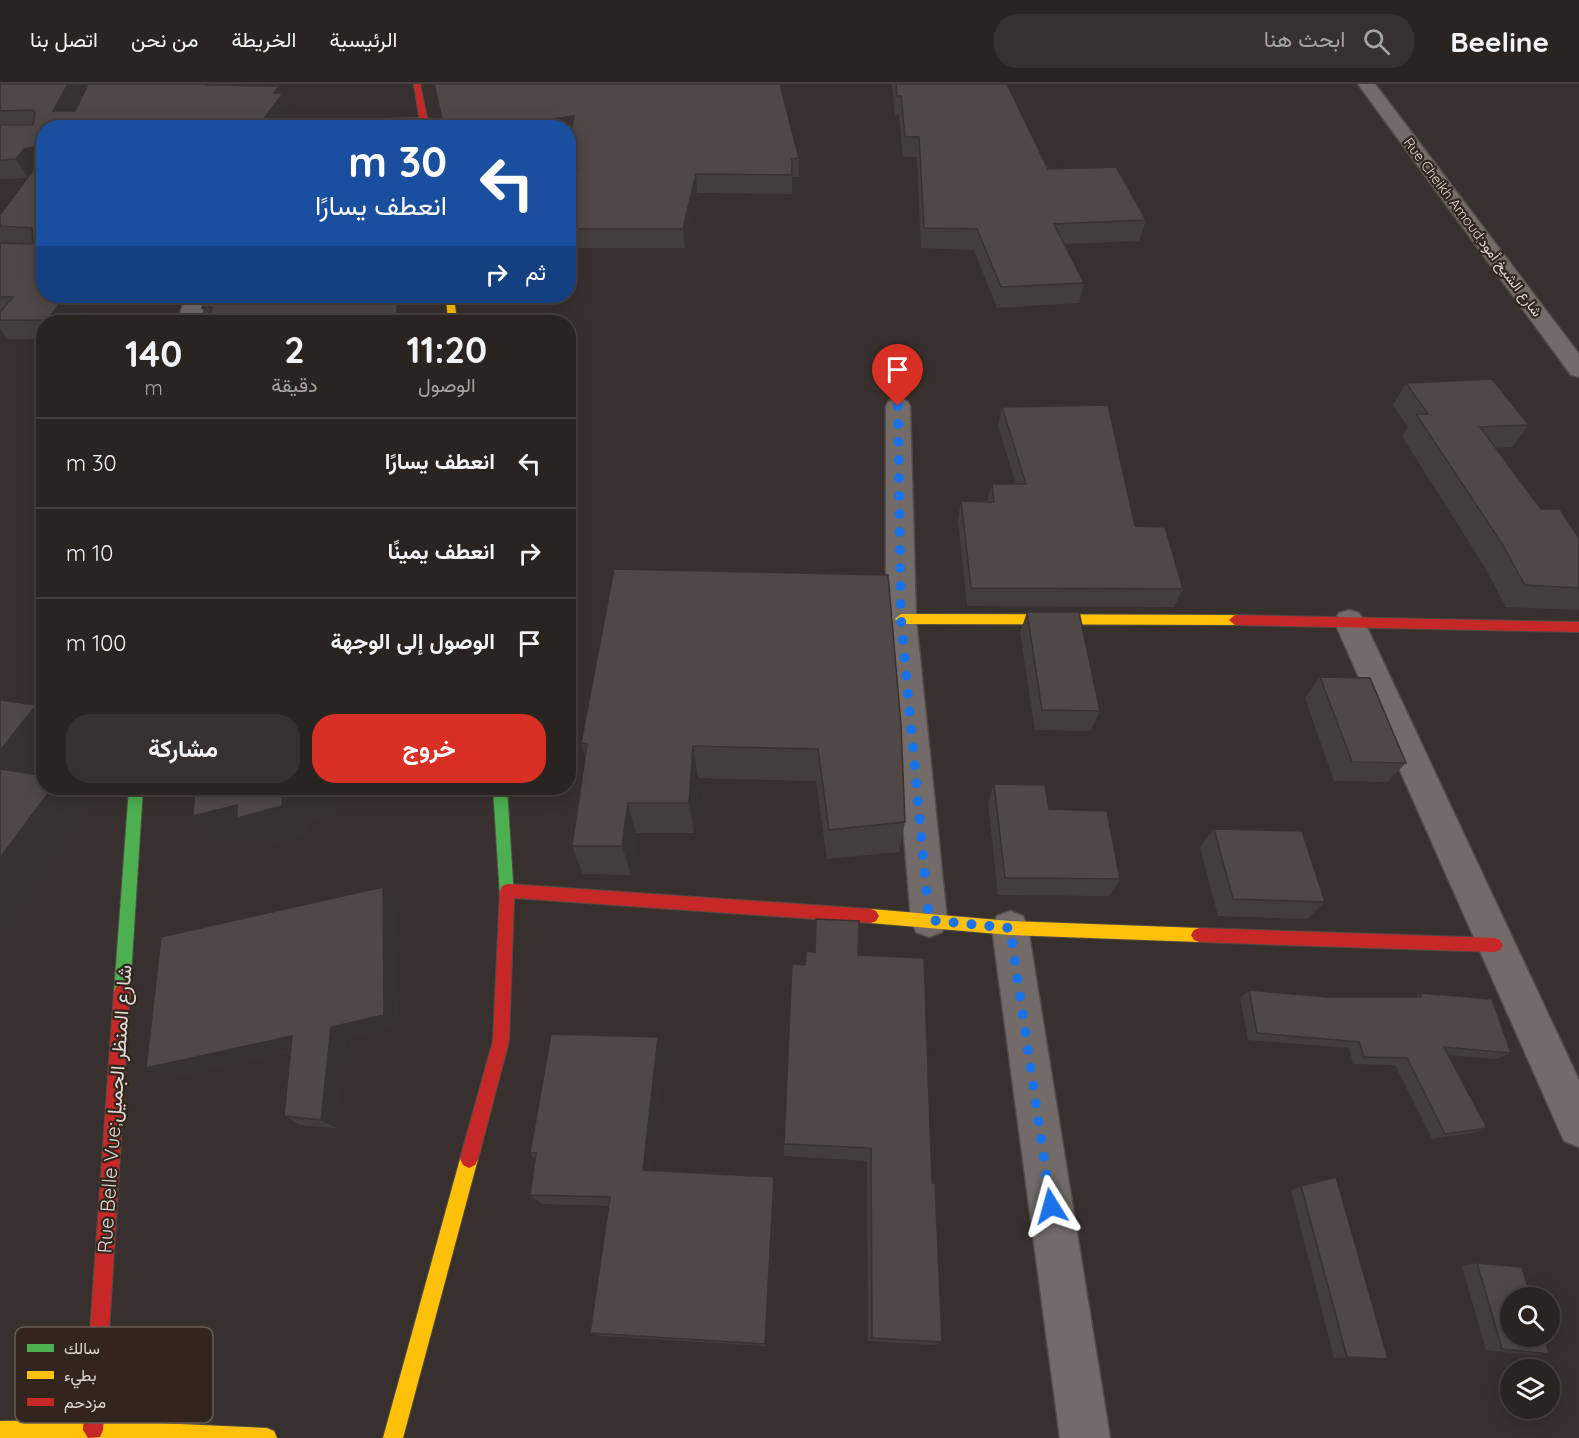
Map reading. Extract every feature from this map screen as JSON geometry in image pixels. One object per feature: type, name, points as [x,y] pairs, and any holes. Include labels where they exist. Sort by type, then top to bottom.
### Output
[{"type":"street","points":[[417,84],[423,120]]},
{"type":"street","name":"Rue Cheikh Amoud;شارع الشيخ أمود","points":[[1366,84],[1579,370]]},
{"type":"street","points":[[898,406],[901,619],[929,920]]},
{"type":"street","points":[[901,619],[1348,621],[1579,627]]},
{"type":"street","points":[[1348,621],[1579,1126]]},
{"type":"street","name":"Rue Belle Vue;شارع المنظر الجميل","points":[[100,1327],[136,795]]},
{"type":"street","points":[[393,1438],[501,1041],[507,891],[500,795]]},
{"type":"street","points":[[507,891],[929,920],[1010,928],[1495,945]]},
{"type":"street","points":[[1010,928],[1086,1438]]},
{"type":"street","name":"Rue Belle Vue;شارع المنظر الجميل","points":[[93,1423],[93,1430]]},
{"type":"street","points":[[13,1433],[93,1430],[267,1438]]},
{"type":"building","points":[[0,84],[68,84],[53,111],[75,111],[88,84],[279,86],[274,93],[283,93],[263,120],[36,120],[36,303],[60,303],[51,315],[36,315],[36,320],[0,320],[0,312],[13,297],[0,297],[0,243],[33,244],[32,228],[0,226],[0,215],[34,169],[34,147],[24,149],[16,159],[0,160],[0,125],[33,125],[35,113],[33,110],[0,111]]},
{"type":"building","points":[[434,84],[780,84],[799,158],[792,159],[792,175],[696,174],[683,229],[576,229],[578,170],[576,170],[576,120],[573,120],[574,116],[547,120],[442,120]]},
{"type":"building","points":[[896,84],[1007,84],[1048,169],[1116,167],[1146,220],[1054,224],[1084,283],[1001,287],[977,229],[924,228],[919,137],[905,137],[901,96],[897,96]]},
{"type":"building","points":[[204,303],[398,303],[397,315],[210,315],[212,307],[202,308]]},
{"type":"building","points":[[1492,379],[1529,425],[1480,427],[1541,509],[1560,509],[1579,538],[1579,588],[1525,585],[1502,544],[1416,414],[1428,414],[1406,383]]},
{"type":"building","points":[[1108,405],[1135,526],[1165,527],[1183,589],[971,588],[961,501],[994,502],[992,484],[1026,484],[1002,407]]},
{"type":"building","points":[[614,569],[888,575],[901,725],[905,822],[829,830],[818,749],[693,746],[689,803],[628,803],[622,846],[572,846],[587,744],[581,743]]},
{"type":"building","points":[[1027,612],[1079,612],[1100,711],[1042,710]]},
{"type":"building","points":[[1320,677],[1370,678],[1406,763],[1352,762]]},
{"type":"building","points":[[0,700],[36,705],[0,751]]},
{"type":"building","points":[[0,769],[36,775],[36,795],[47,795],[0,858]]},
{"type":"building","points":[[994,784],[1045,785],[1049,809],[1107,811],[1120,879],[1005,878]]},
{"type":"building","points":[[194,795],[283,795],[282,806],[237,818],[237,805],[193,816]]},
{"type":"building","points":[[1214,829],[1302,831],[1325,902],[1233,899]]},
{"type":"building","points":[[383,887],[384,1015],[331,1027],[321,1120],[284,1116],[292,1036],[146,1068],[161,937]]},
{"type":"building","points":[[816,919],[859,921],[858,955],[924,958],[932,1183],[935,1183],[942,1342],[872,1338],[871,1148],[784,1144],[792,964],[805,965],[806,951],[815,952]]},
{"type":"building","points":[[1249,990],[1327,997],[1421,997],[1420,993],[1492,999],[1511,1053],[1444,1047],[1487,1128],[1445,1134],[1407,1058],[1364,1057],[1359,1042],[1257,1033]]},
{"type":"building","points":[[551,1034],[658,1037],[643,1170],[774,1177],[765,1344],[590,1333],[610,1197],[530,1195],[536,1153],[530,1153]]},
{"type":"building","points":[[1336,1177],[1388,1359],[1347,1357],[1301,1186]]},
{"type":"building","points":[[1477,1263],[1522,1267],[1528,1287],[1500,1287],[1500,1342]]},
{"type":"building","points":[[1501,1347],[1547,1347],[1549,1354],[1502,1349]]},
{"type":"traffic: fast","points":[[122,992],[136,795]]},
{"type":"traffic: fast","points":[[500,795],[507,897]]},
{"type":"traffic: slow","points":[[451,303],[452,315]]},
{"type":"traffic: slow","points":[[901,619],[1235,620]]},
{"type":"traffic: slow","points":[[871,916],[1010,928],[1199,935]]},
{"type":"traffic: slow","points":[[393,1438],[469,1159]]},
{"type":"traffic: slow","points":[[0,1431],[93,1430],[267,1438]]},
{"type":"traffic: jam","points":[[417,84],[424,120]]},
{"type":"traffic: jam","points":[[1235,620],[1579,627]]},
{"type":"traffic: jam","points":[[507,891],[871,916]]},
{"type":"traffic: jam","points":[[469,1159],[501,1041],[507,897]]},
{"type":"traffic: jam","points":[[1199,935],[1495,945]]},
{"type":"traffic: jam","points":[[100,1327],[122,992]]},
{"type":"traffic: jam","points":[[93,1423],[93,1430]]},
{"type":"route","points":[[898,406],[901,619],[929,920],[1010,928],[1051,1206]]}]
